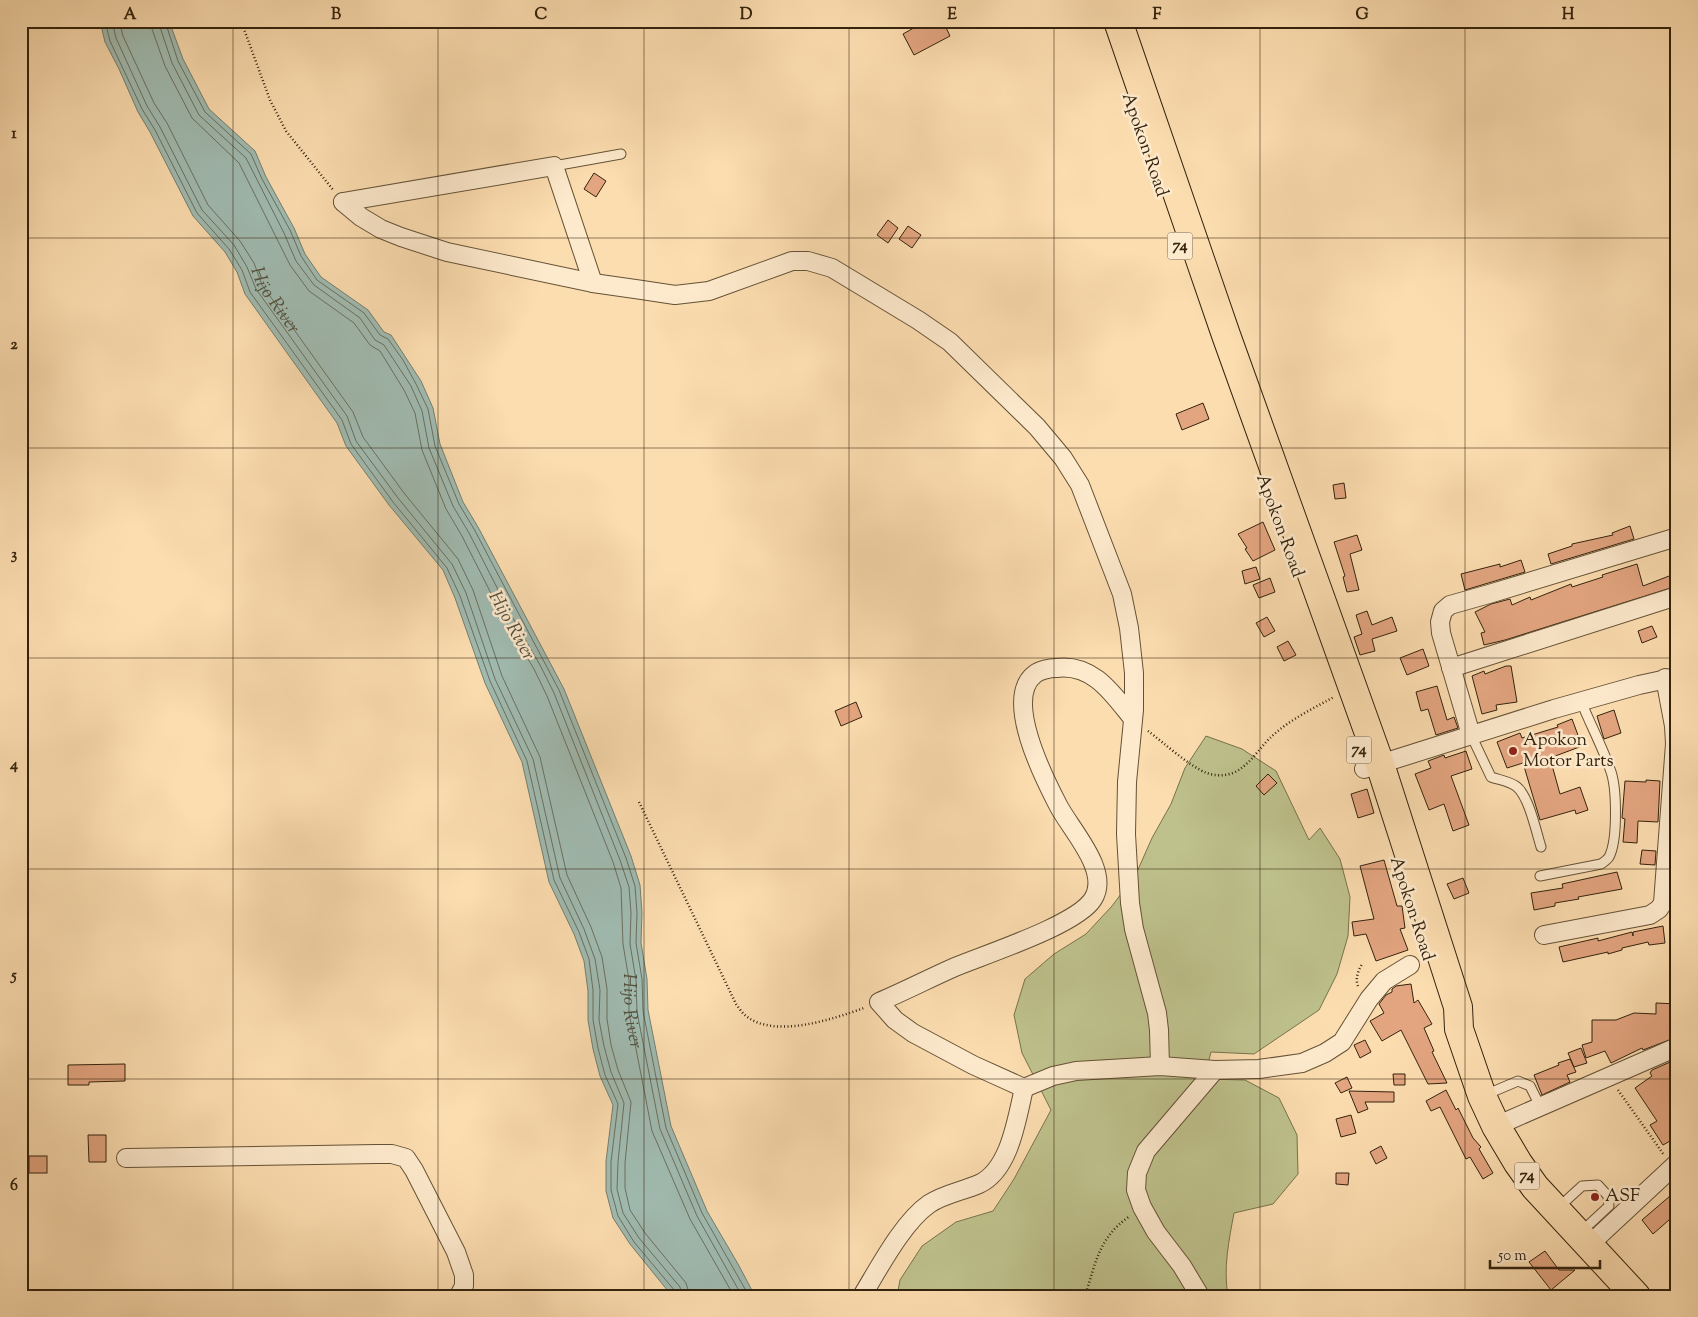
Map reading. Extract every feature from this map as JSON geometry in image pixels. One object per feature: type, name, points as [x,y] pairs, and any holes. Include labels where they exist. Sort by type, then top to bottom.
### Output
[{"type":"highway","name":"Apokon Road","points":[[1102,21],[1258,470],[1339,694],[1372,767]]},
{"type":"highway","name":"Apokon Road","points":[[1118,21],[1372,767],[1458,1007],[1459,1029],[1482,1096],[1496,1126],[1535,1187],[1636,1296]]},
{"type":"street","points":[[343,202],[554,166],[593,282]]},
{"type":"street","points":[[343,202],[361,217],[381,229],[447,252],[593,282],[675,295],[709,291],[792,261],[808,261],[832,268],[918,320],[950,342],[1037,427],[1063,458],[1080,485],[1122,594],[1129,628],[1134,672],[1126,826],[1130,903],[1134,929],[1156,1013],[1159,1030],[1160,1066]]},
{"type":"street","points":[[1471,735],[1441,633],[1440,622],[1444,612],[1450,605],[1677,536]]},
{"type":"street","points":[[1451,668],[1677,596]]},
{"type":"street","points":[[1133,719],[1110,690],[1093,675],[1079,668],[1057,668],[1035,674],[1027,684],[1023,696],[1023,710],[1029,737],[1058,806],[1089,855],[1098,880],[1097,890],[1093,900],[1084,909],[1058,924],[955,967],[879,1002],[896,1020],[913,1033],[973,1065],[1024,1088],[1053,1076],[1076,1071],[1160,1066],[1215,1070],[1259,1069],[1302,1062],[1325,1053],[1342,1042],[1369,999],[1384,981],[1410,965]]},
{"type":"street","points":[[1372,767],[1581,701],[1671,678],[1676,744],[1663,903],[1659,909],[1650,915],[1544,935]]},
{"type":"street","points":[[1496,1126],[1677,1047]]},
{"type":"street","points":[[1200,1296],[1182,1266],[1156,1232],[1142,1207],[1136,1190],[1137,1173],[1146,1150],[1215,1070]]},
{"type":"street","points":[[862,1296],[909,1224],[929,1204],[950,1194],[980,1184],[994,1175],[1003,1160],[1012,1135],[1024,1088]]},
{"type":"street","points":[[126,1158],[392,1154],[406,1158],[456,1252],[464,1275],[464,1286],[459,1296]]},
{"type":"street","points":[[1584,1240],[1674,1165]]},
{"type":"lane","points":[[554,166],[621,154]]},
{"type":"lane","points":[[1540,876],[1601,864],[1608,859],[1612,850],[1615,806],[1611,770],[1581,701]]},
{"type":"lane","points":[[1471,735],[1491,777],[1518,787],[1526,799],[1541,847]]},
{"type":"lane","points":[[1482,1096],[1518,1081],[1530,1086],[1540,1106]]},
{"type":"lane","points":[[1556,1210],[1582,1186],[1598,1185],[1608,1196],[1609,1206],[1584,1240]]},
{"type":"path","points":[[241,21],[270,100],[286,131],[343,202]]},
{"type":"path","points":[[1133,719],[1191,764],[1206,773],[1222,776],[1234,772],[1252,759],[1270,738],[1287,725],[1339,694]]},
{"type":"path","points":[[639,802],[736,1004],[747,1017],[764,1024],[785,1027],[820,1022],[843,1016],[879,1002]]},
{"type":"path","points":[[1609,1076],[1674,1165]]},
{"type":"path","points":[[1085,1296],[1099,1252],[1107,1236],[1121,1222],[1142,1207]]},
{"type":"green space","points":[[1206,736],[1242,749],[1276,771],[1309,840],[1320,828],[1340,859],[1350,897],[1348,936],[1337,974],[1319,1010],[1254,1054],[1211,1052],[1204,1079],[1245,1080],[1279,1098],[1297,1135],[1298,1174],[1273,1204],[1234,1213],[1226,1265],[1228,1296],[897,1296],[900,1280],[922,1246],[956,1222],[993,1211],[1014,1179],[1051,1110],[1022,1053],[1014,1015],[1025,979],[1054,954],[1086,934],[1112,906],[1136,874],[1152,838],[1171,804],[1185,768]]},
{"type":"water","name":"Hijo River","points":[[100,21],[169,21],[183,59],[209,109],[255,151],[305,254],[321,277],[368,310],[384,332],[391,335],[421,381],[433,408],[440,444],[463,502],[564,689],[631,856],[640,885],[642,913],[641,943],[647,979],[648,1010],[671,1126],[707,1211],[755,1296],[672,1296],[630,1244],[613,1218],[606,1191],[606,1161],[613,1105],[600,1076],[593,1049],[588,1020],[588,991],[584,961],[574,934],[549,882],[522,762],[485,683],[443,570],[389,505],[346,446],[337,423],[245,294],[237,272],[225,252],[193,216],[138,112],[105,42]]},
{"type":"building","points":[[926,21],[943,21],[950,36],[914,55],[903,34]]},
{"type":"building","points":[[594,173],[606,181],[596,197],[584,189]]},
{"type":"building","points":[[888,220],[898,228],[888,243],[877,235]]},
{"type":"building","points":[[908,226],[921,235],[912,248],[899,239]]},
{"type":"building","points":[[1203,403],[1209,419],[1182,430],[1176,414]]},
{"type":"building","points":[[1344,483],[1346,498],[1335,499],[1333,485]]},
{"type":"building","points":[[1263,522],[1275,550],[1253,561],[1238,534]]},
{"type":"building","points":[[1630,526],[1634,539],[1551,564],[1548,554],[1572,546],[1572,544],[1613,535],[1612,533]]},
{"type":"building","points":[[1357,535],[1362,550],[1350,554],[1359,590],[1347,592],[1343,577],[1345,576],[1334,542]]},
{"type":"building","points":[[1521,560],[1525,572],[1465,590],[1461,574],[1500,564],[1500,567]]},
{"type":"building","points":[[1637,564],[1643,586],[1677,573],[1677,586],[1484,645],[1481,633],[1485,632],[1475,612],[1491,604],[1510,599],[1512,605],[1530,597],[1531,600],[1571,584],[1572,587]]},
{"type":"building","points":[[1256,567],[1260,579],[1245,584],[1242,571]]},
{"type":"building","points":[[1270,578],[1275,592],[1259,598],[1253,585]]},
{"type":"building","points":[[1367,611],[1372,625],[1392,617],[1397,631],[1372,639],[1375,651],[1360,655],[1354,637],[1362,634],[1356,615]]},
{"type":"building","points":[[1267,617],[1275,631],[1264,637],[1256,623]]},
{"type":"building","points":[[1652,626],[1657,637],[1642,643],[1638,631]]},
{"type":"building","points":[[1288,641],[1296,655],[1284,661],[1277,647]]},
{"type":"building","points":[[1423,649],[1429,666],[1407,675],[1400,658]]},
{"type":"building","points":[[1511,666],[1517,702],[1496,705],[1497,710],[1482,714],[1472,676],[1484,671],[1485,674]]},
{"type":"building","points":[[1437,686],[1447,720],[1454,717],[1458,728],[1436,735],[1428,709],[1421,711],[1416,692]]},
{"type":"building","points":[[856,702],[862,717],[841,726],[835,711]]},
{"type":"building","points":[[1614,710],[1621,733],[1604,739],[1597,716]]},
{"type":"building","points":[[1572,719],[1582,746],[1550,758],[1560,794],[1580,787],[1588,810],[1576,814],[1575,810],[1540,820],[1523,763],[1507,768],[1497,742],[1520,733],[1522,738],[1558,727],[1557,725]]},
{"type":"building","points":[[1466,751],[1472,769],[1451,776],[1469,825],[1453,831],[1444,804],[1429,810],[1415,774],[1431,768],[1428,761],[1444,755],[1445,758]]},
{"type":"building","points":[[1268,774],[1277,783],[1264,795],[1256,786]]},
{"type":"building","points":[[1646,780],[1660,781],[1658,822],[1638,821],[1637,843],[1623,842],[1625,819],[1622,818],[1625,781],[1646,782]]},
{"type":"building","points":[[1367,789],[1374,813],[1358,818],[1351,794]]},
{"type":"building","points":[[1642,850],[1656,851],[1655,865],[1640,864]]},
{"type":"building","points":[[1384,860],[1397,906],[1402,906],[1405,928],[1400,929],[1408,950],[1376,961],[1366,934],[1354,936],[1352,922],[1374,919],[1360,866]]},
{"type":"building","points":[[1617,872],[1622,889],[1578,897],[1579,899],[1555,903],[1555,906],[1534,910],[1531,893],[1563,888],[1562,884]]},
{"type":"building","points":[[1463,878],[1469,893],[1454,899],[1447,884]]},
{"type":"building","points":[[1663,926],[1665,943],[1649,945],[1648,942],[1622,948],[1622,950],[1608,954],[1608,952],[1563,962],[1559,947],[1598,938],[1598,941],[1632,932],[1633,936],[1633,932]]},
{"type":"building","points":[[1411,984],[1414,1003],[1418,1000],[1432,1024],[1424,1028],[1434,1051],[1432,1052],[1447,1083],[1428,1084],[1401,1030],[1382,1041],[1370,1021],[1384,1013],[1379,1004],[1386,995],[1392,992],[1392,989],[1396,986]]},
{"type":"building","points":[[1656,1003],[1677,1004],[1677,1037],[1643,1050],[1642,1048],[1611,1063],[1605,1051],[1586,1058],[1582,1045],[1592,1042],[1592,1020],[1616,1020],[1634,1013],[1656,1014]]},
{"type":"building","points":[[1365,1040],[1371,1052],[1360,1058],[1354,1045]]},
{"type":"building","points":[[1581,1048],[1587,1063],[1574,1067],[1568,1053]]},
{"type":"building","points":[[1570,1059],[1576,1072],[1567,1075],[1570,1082],[1542,1095],[1534,1075]]},
{"type":"building","points":[[1677,1059],[1677,1137],[1663,1145],[1650,1125],[1657,1121],[1635,1088],[1652,1076],[1650,1073],[1652,1070]]},
{"type":"building","points":[[125,1064],[125,1081],[89,1082],[89,1085],[68,1085],[68,1065]]},
{"type":"building","points":[[1393,1074],[1405,1074],[1405,1085],[1394,1085]]},
{"type":"building","points":[[1347,1077],[1352,1088],[1341,1093],[1335,1083]]},
{"type":"building","points":[[1446,1090],[1456,1110],[1458,1108],[1473,1138],[1481,1147],[1479,1149],[1493,1173],[1483,1179],[1470,1157],[1466,1159],[1440,1107],[1431,1111],[1426,1101]]},
{"type":"building","points":[[1349,1091],[1394,1092],[1394,1102],[1365,1102],[1368,1109],[1358,1113]]},
{"type":"building","points":[[1351,1115],[1356,1133],[1341,1137],[1336,1119]]},
{"type":"building","points":[[88,1135],[106,1135],[106,1162],[89,1162]]},
{"type":"building","points":[[1381,1146],[1387,1158],[1376,1164],[1370,1152]]},
{"type":"building","points":[[29,1156],[47,1156],[47,1173],[29,1173]]},
{"type":"building","points":[[1336,1173],[1349,1173],[1348,1185],[1336,1184]]},
{"type":"building","points":[[1677,1190],[1677,1213],[1653,1234],[1642,1220]]},
{"type":"building","points":[[1545,1251],[1559,1270],[1575,1270],[1551,1290],[1529,1262]]},
{"type":"place","name":"Apokon Motor Parts","points":[[1513,751]]},
{"type":"place","name":"ASF","points":[[1595,1197]]}]
